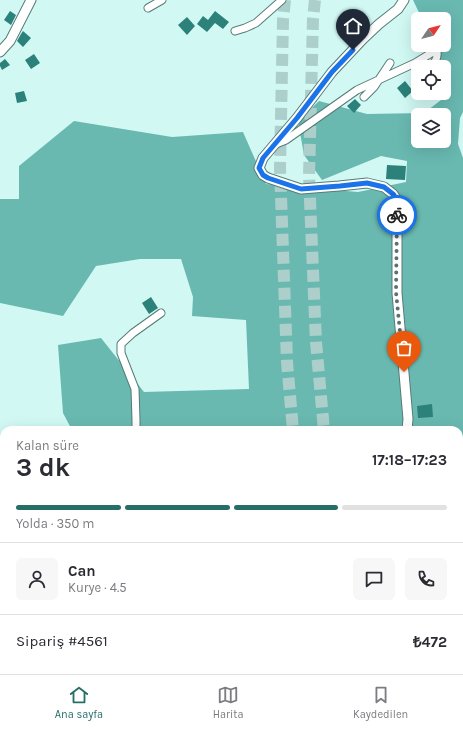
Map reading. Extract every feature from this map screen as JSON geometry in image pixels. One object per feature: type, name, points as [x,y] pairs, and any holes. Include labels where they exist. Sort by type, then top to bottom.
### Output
[{"type":"street","points":[[0,52],[10,41],[31,0]]},
{"type":"street","points":[[148,8],[162,0]]},
{"type":"street","points":[[235,31],[256,24],[282,0]]},
{"type":"street","points":[[404,0],[398,9],[363,39],[332,72],[297,118],[263,158],[259,168],[263,175],[268,178],[301,189],[367,183],[384,187],[393,194],[397,200],[396,292],[408,419],[407,426]]},
{"type":"street","points":[[420,60],[434,52],[437,52],[438,57],[436,60]]},
{"type":"street","points":[[364,97],[380,80],[390,63]]},
{"type":"street","points":[[274,144],[286,140],[357,90],[411,65]]},
{"type":"street","points":[[136,426],[135,389],[121,353],[122,344],[133,333],[161,313]]},
{"type":"shaded area","points":[[413,0],[463,0],[463,112],[460,118],[458,144],[463,158],[463,426],[70,426],[63,413],[58,345],[101,338],[144,392],[249,389],[246,320],[192,316],[193,297],[181,259],[140,259],[96,266],[63,316],[0,303],[0,199],[19,199],[19,166],[74,121],[172,137],[243,132],[266,184],[358,192],[406,182],[407,161],[381,156],[322,180],[304,155],[298,121],[319,101],[367,114],[411,113],[411,148],[451,148],[451,108],[431,108],[441,100],[451,100],[451,60],[441,60],[440,52],[451,52],[451,12],[419,12]]},
{"type":"building","points":[[10,11],[16,15],[11,25],[4,20]]},
{"type":"building","points":[[215,11],[229,22],[223,29],[215,23],[207,32],[197,24],[203,16],[208,20]]},
{"type":"building","points":[[187,17],[195,26],[187,35],[178,25]]},
{"type":"building","points":[[23,31],[31,38],[23,47],[17,41]]},
{"type":"building","points":[[34,54],[40,63],[31,69],[25,60]]},
{"type":"building","points":[[5,59],[10,65],[2,70],[0,63]]},
{"type":"building","points":[[405,81],[411,88],[411,93],[405,98],[397,88]]},
{"type":"building","points":[[24,91],[27,101],[17,103],[15,93]]},
{"type":"building","points":[[355,99],[361,105],[354,113],[347,106]]},
{"type":"building","points":[[387,165],[406,166],[405,180],[386,179]]},
{"type":"building","points":[[151,297],[158,308],[149,314],[142,303]]},
{"type":"building","points":[[432,404],[433,417],[418,418],[417,406]]},
{"type":"tunnel","points":[[285,0],[283,20],[280,168],[287,362],[293,426]]},
{"type":"tunnel","points":[[315,0],[313,19],[309,176],[316,342],[324,426]]},
{"type":"way so far","points":[[397,215],[396,292],[404,372]]},
{"type":"route","points":[[353,50],[332,72],[297,118],[263,158],[259,168],[263,175],[268,178],[301,189],[367,183],[384,187],[393,194],[397,200],[397,215]]}]
